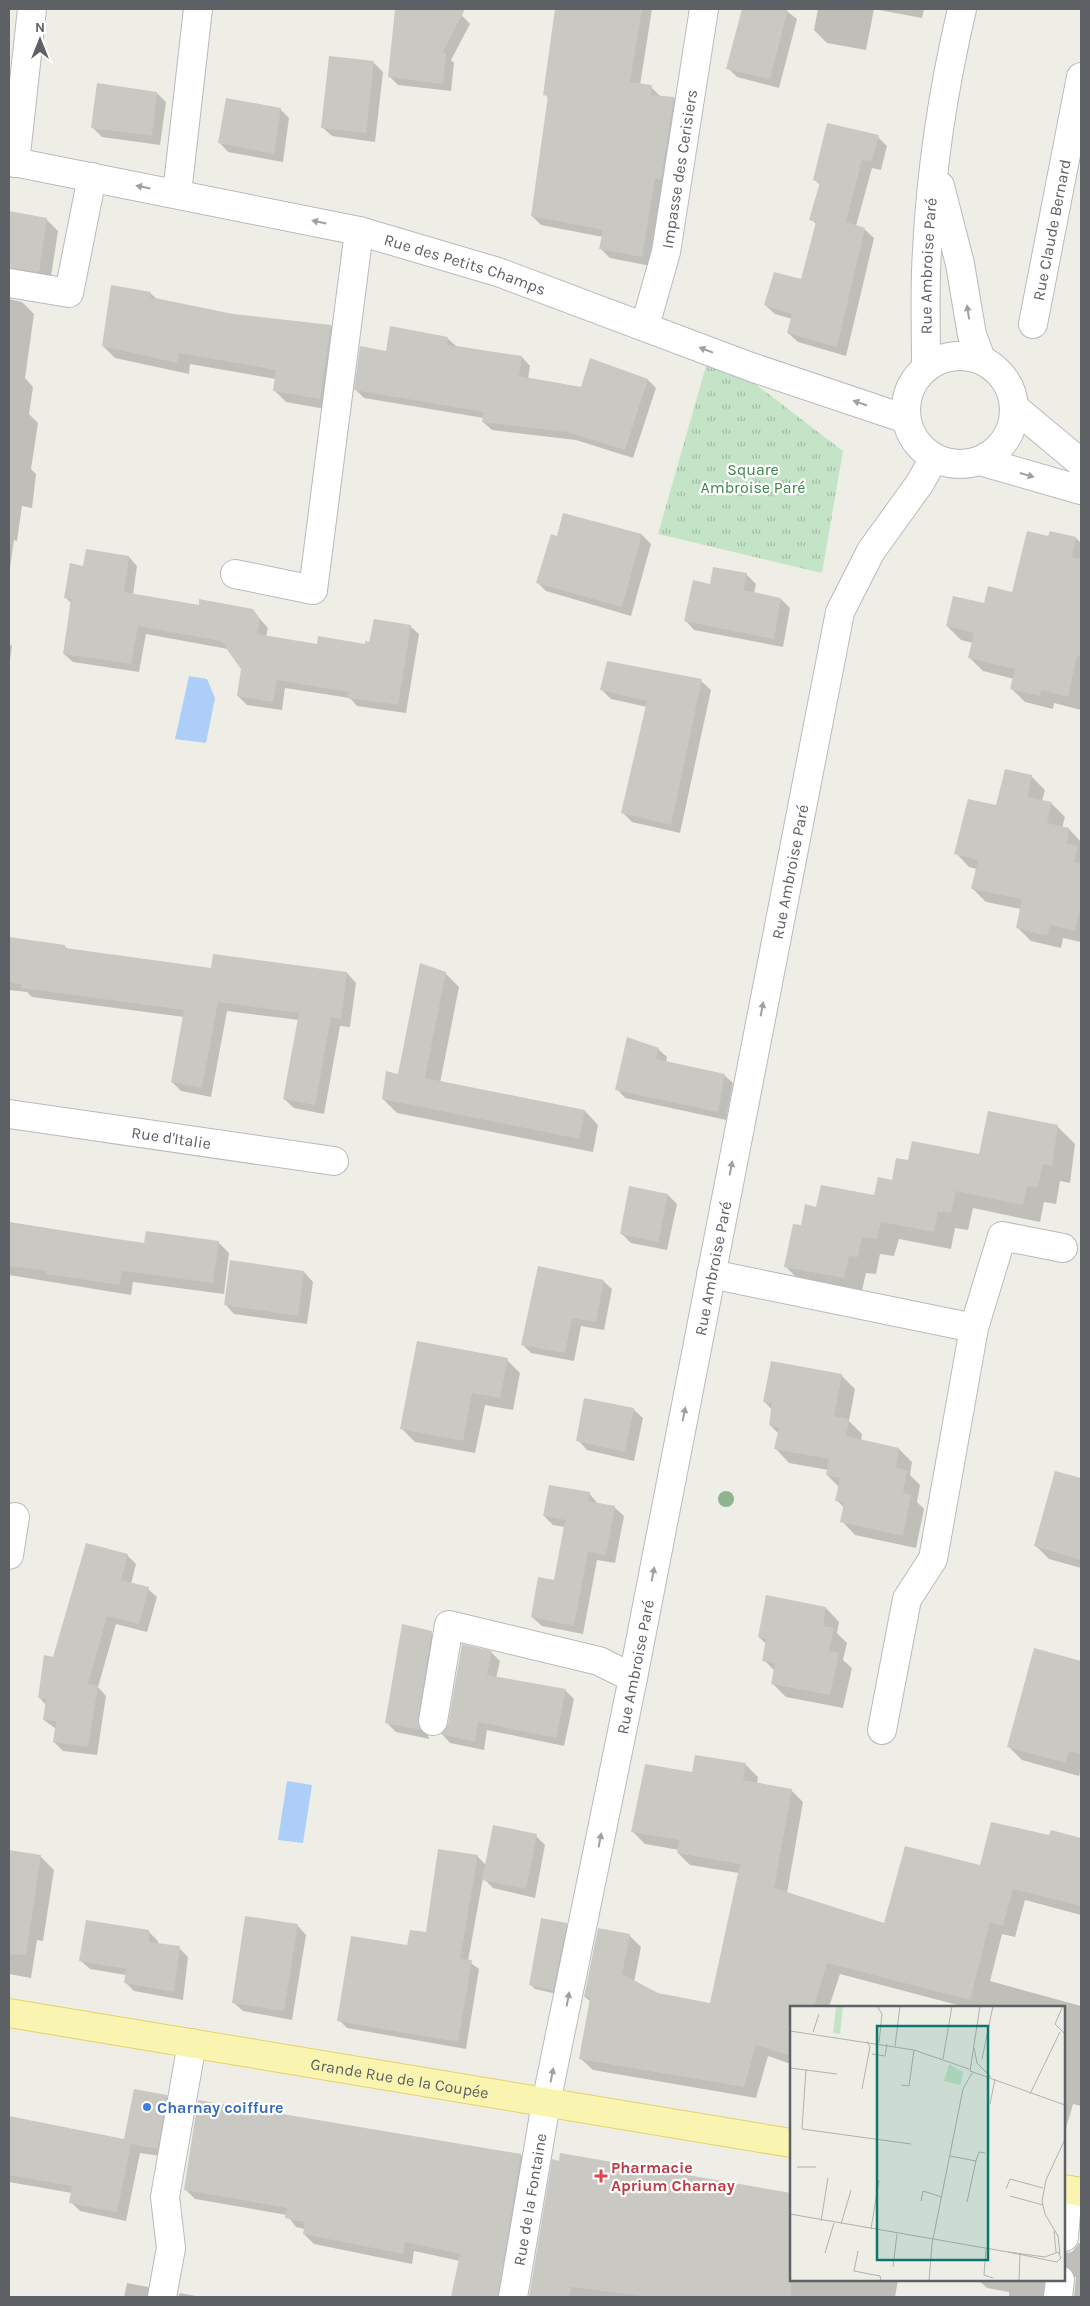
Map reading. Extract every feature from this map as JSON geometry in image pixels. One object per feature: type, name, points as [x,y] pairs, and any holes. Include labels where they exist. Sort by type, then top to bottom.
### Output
[{"type":"main road","name":"Grande Rue de la Coupée","points":[[9,2013],[790,2143]]},
{"type":"street","points":[[12,162],[32,9]]},
{"type":"street","points":[[177,193],[198,9]]},
{"type":"street","name":"Impasse des Cerisiers","points":[[644,326],[666,252],[704,9]]},
{"type":"street","name":"Rue Ambroise Paré","points":[[926,367],[926,271],[935,166],[954,43],[962,9]]},
{"type":"street","name":"Rue Claude Bernard","points":[[1033,324],[1081,77]]},
{"type":"street","name":"Rue des Petits Champs","points":[[12,162],[177,193],[359,231],[498,272],[751,367],[906,419]]},
{"type":"street","name":"Rue Ambroise Paré","points":[[935,166],[960,264],[972,335],[981,359]]},
{"type":"street","points":[[9,284],[69,293],[92,177]]},
{"type":"street","points":[[235,574],[314,590],[359,231]]},
{"type":"street","points":[[954,355],[981,359],[1003,375],[1013,393],[1015,408],[1012,427],[999,449],[980,461],[959,465],[934,458],[916,444],[908,430],[906,419],[908,393],[916,376],[936,360],[954,355]]},
{"type":"street","points":[[1015,408],[1081,463]]},
{"type":"street","name":"Rue Ambroise Paré","points":[[546,2102],[633,1678],[840,612],[871,551],[920,483],[934,458]]},
{"type":"street","points":[[980,461],[1081,490]]},
{"type":"street","name":"Rue d'Italie","points":[[9,1114],[334,1162]]},
{"type":"street","points":[[882,1730],[907,1600],[934,1559],[974,1328],[1002,1236],[1063,1248]]},
{"type":"street","points":[[710,1274],[974,1328]]},
{"type":"street","points":[[9,1555],[15,1517]]},
{"type":"street","points":[[433,1720],[449,1625],[600,1661],[633,1678]]},
{"type":"street","points":[[162,2297],[171,2248],[165,2196],[192,2044]]},
{"type":"street","name":"Rue de la Fontaine","points":[[513,2297],[546,2102]]},
{"type":"street","points":[[1065,2230],[1071,2190]]},
{"type":"street","points":[[1058,2297],[1060,2281]]},
{"type":"green space","name":"Square Ambroise Paré","points":[[706,366],[754,383],[843,451],[822,573],[658,534]]},
{"type":"water","points":[[189,676],[207,679],[215,698],[206,743],[175,739]]},
{"type":"water","points":[[287,1781],[312,1785],[303,1843],[278,1840]]},
{"type":"building","points":[[395,9],[465,9],[443,52],[446,53],[443,84],[388,77]]},
{"type":"building","points":[[555,9],[642,9],[630,82],[652,85],[651,95],[674,97],[661,180],[655,178],[642,257],[599,249],[603,230],[531,216],[548,96],[543,95]]},
{"type":"building","points":[[742,9],[788,9],[770,79],[726,69]]},
{"type":"building","points":[[329,56],[374,61],[366,133],[321,128]]},
{"type":"building","points":[[97,83],[157,92],[152,136],[91,128]]},
{"type":"building","points":[[226,98],[281,108],[274,154],[218,143]]},
{"type":"building","points":[[827,123],[879,135],[872,161],[862,160],[846,222],[865,228],[837,347],[787,333],[792,314],[764,305],[774,272],[801,279],[816,222],[809,220],[820,182],[813,180]]},
{"type":"building","points":[[9,211],[47,218],[39,272],[9,268]]},
{"type":"building","points":[[111,285],[151,292],[150,297],[233,314],[331,325],[320,399],[273,391],[276,370],[179,353],[177,363],[102,346]]},
{"type":"building","points":[[390,326],[448,337],[447,345],[522,356],[519,376],[581,387],[590,358],[648,379],[625,450],[567,432],[482,422],[484,412],[354,390],[360,346],[386,351]]},
{"type":"building","points":[[563,513],[642,534],[622,607],[536,583],[551,534],[557,536]]},
{"type":"building","points":[[1027,531],[1048,536],[1050,531],[1076,537],[1072,557],[1081,559],[1081,656],[1077,655],[1068,697],[1041,690],[1040,696],[1010,689],[1015,669],[968,658],[974,633],[946,626],[953,596],[984,603],[988,586],[1012,592]]},
{"type":"building","points":[[86,549],[129,556],[124,592],[199,605],[199,599],[253,609],[260,619],[257,634],[317,644],[318,636],[365,644],[365,641],[369,642],[374,619],[411,625],[398,705],[347,698],[349,692],[277,680],[273,702],[237,696],[241,669],[221,641],[138,626],[131,664],[63,654],[71,599],[64,598],[70,563],[83,566]]},
{"type":"building","points":[[713,567],[747,573],[744,590],[781,598],[774,639],[684,621],[693,580],[710,584]]},
{"type":"building","points":[[607,661],[702,679],[671,825],[621,813],[647,701],[600,690]]},
{"type":"building","points":[[1005,769],[1032,775],[1027,797],[1052,802],[1047,823],[1069,828],[1067,844],[1078,846],[1074,862],[1081,864],[1081,904],[1075,931],[1050,925],[1047,936],[1016,928],[1022,899],[971,889],[978,860],[954,854],[968,799],[996,805]]},
{"type":"building","points":[[9,937],[65,945],[65,948],[211,968],[213,954],[347,972],[341,1019],[331,1017],[315,1105],[283,1099],[299,1013],[218,1002],[202,1088],[171,1082],[184,1010],[21,988],[21,984],[9,982]]},
{"type":"building","points":[[420,963],[446,972],[425,1078],[585,1110],[579,1139],[382,1099],[386,1071],[398,1074]]},
{"type":"building","points":[[627,1037],[659,1048],[656,1059],[725,1074],[718,1112],[615,1090]]},
{"type":"building","points":[[988,1111],[1058,1125],[1052,1166],[1043,1164],[1038,1187],[1027,1186],[1023,1205],[956,1191],[951,1213],[938,1211],[934,1232],[881,1222],[877,1239],[862,1237],[858,1257],[849,1256],[844,1278],[784,1267],[793,1224],[801,1225],[805,1204],[816,1207],[821,1185],[874,1195],[878,1177],[892,1180],[896,1158],[908,1160],[912,1141],[979,1154]]},
{"type":"building","points":[[629,1186],[668,1194],[658,1242],[620,1234]]},
{"type":"building","points":[[9,1223],[144,1243],[146,1231],[219,1241],[213,1283],[122,1271],[120,1285],[46,1274],[47,1271],[9,1266]]},
{"type":"building","points":[[230,1260],[304,1271],[298,1316],[224,1305]]},
{"type":"building","points":[[538,1266],[604,1280],[596,1322],[572,1318],[565,1353],[521,1345]]},
{"type":"building","points":[[417,1341],[508,1358],[500,1398],[472,1393],[463,1441],[400,1429]]},
{"type":"building","points":[[771,1361],[842,1374],[834,1416],[849,1419],[846,1436],[899,1448],[896,1467],[907,1471],[903,1493],[911,1495],[903,1536],[840,1522],[844,1503],[835,1501],[840,1478],[826,1475],[829,1459],[774,1449],[779,1428],[769,1425],[772,1403],[763,1402]]},
{"type":"building","points":[[584,1398],[634,1408],[625,1452],[576,1441]]},
{"type":"building","points":[[1055,1471],[1081,1478],[1081,1560],[1034,1546]]},
{"type":"building","points":[[549,1485],[590,1492],[588,1501],[615,1506],[606,1555],[588,1552],[574,1626],[531,1617],[538,1577],[554,1580],[565,1520],[543,1516]]},
{"type":"building","points":[[86,1543],[128,1554],[121,1580],[149,1587],[139,1624],[107,1616],[88,1684],[98,1686],[88,1747],[53,1742],[56,1721],[43,1720],[46,1699],[38,1698],[44,1655],[53,1657]]},
{"type":"building","points":[[766,1595],[826,1607],[823,1626],[834,1628],[829,1651],[839,1653],[830,1695],[771,1684],[775,1663],[762,1661],[766,1639],[758,1637]]},
{"type":"building","points":[[402,1624],[432,1631],[418,1718],[421,1730],[385,1723]]},
{"type":"building","points":[[462,1644],[492,1651],[487,1675],[566,1689],[556,1738],[478,1722],[475,1742],[440,1734],[448,1724]]},
{"type":"building","points":[[1034,1648],[1081,1661],[1081,1754],[1069,1751],[1066,1763],[1007,1747]]},
{"type":"building","points":[[695,1755],[746,1763],[743,1780],[792,1789],[774,1888],[884,1923],[905,1846],[980,1865],[991,1822],[1049,1835],[1051,1830],[1081,1838],[1081,1906],[1013,1889],[1003,1926],[990,1922],[970,2000],[827,1963],[814,2006],[790,2006],[790,2056],[756,2045],[744,2087],[579,2059],[590,1998],[584,1997],[598,1928],[630,1934],[622,1974],[658,1993],[710,2003],[740,1864],[677,1853],[679,1840],[631,1832],[645,1764],[692,1772]]},
{"type":"building","points":[[493,1825],[537,1834],[526,1889],[482,1880]]},
{"type":"building","points":[[438,1849],[478,1855],[460,1959],[472,1960],[458,2042],[337,2021],[351,1936],[407,1945],[410,1930],[426,1932]]},
{"type":"building","points":[[9,1850],[41,1855],[26,1955],[9,1954]]},
{"type":"building","points":[[245,1916],[298,1924],[284,2011],[232,2003]]},
{"type":"building","points":[[541,1918],[567,1923],[553,1990],[529,1985]]},
{"type":"building","points":[[86,1920],[149,1930],[149,1942],[180,1946],[174,1992],[124,1983],[126,1969],[79,1961]]},
{"type":"building","points":[[134,2089],[167,2095],[158,2149],[131,2144],[117,2212],[69,2203],[72,2186],[9,2175],[9,2116],[124,2139]]},
{"type":"building","points":[[198,2100],[521,2154],[498,2297],[451,2297],[460,2254],[405,2242],[403,2254],[303,2234],[305,2222],[285,2218],[287,2208],[184,2190]]},
{"type":"building","points":[[560,2153],[790,2193],[791,2297],[648,2297],[571,2287],[569,2297],[529,2297],[552,2159],[559,2161]]},
{"type":"place","name":"Charnay coiffure","points":[[147,2107]]},
{"type":"place","name":"Pharmacie Aprium Charnay","points":[[601,2176]]}]
